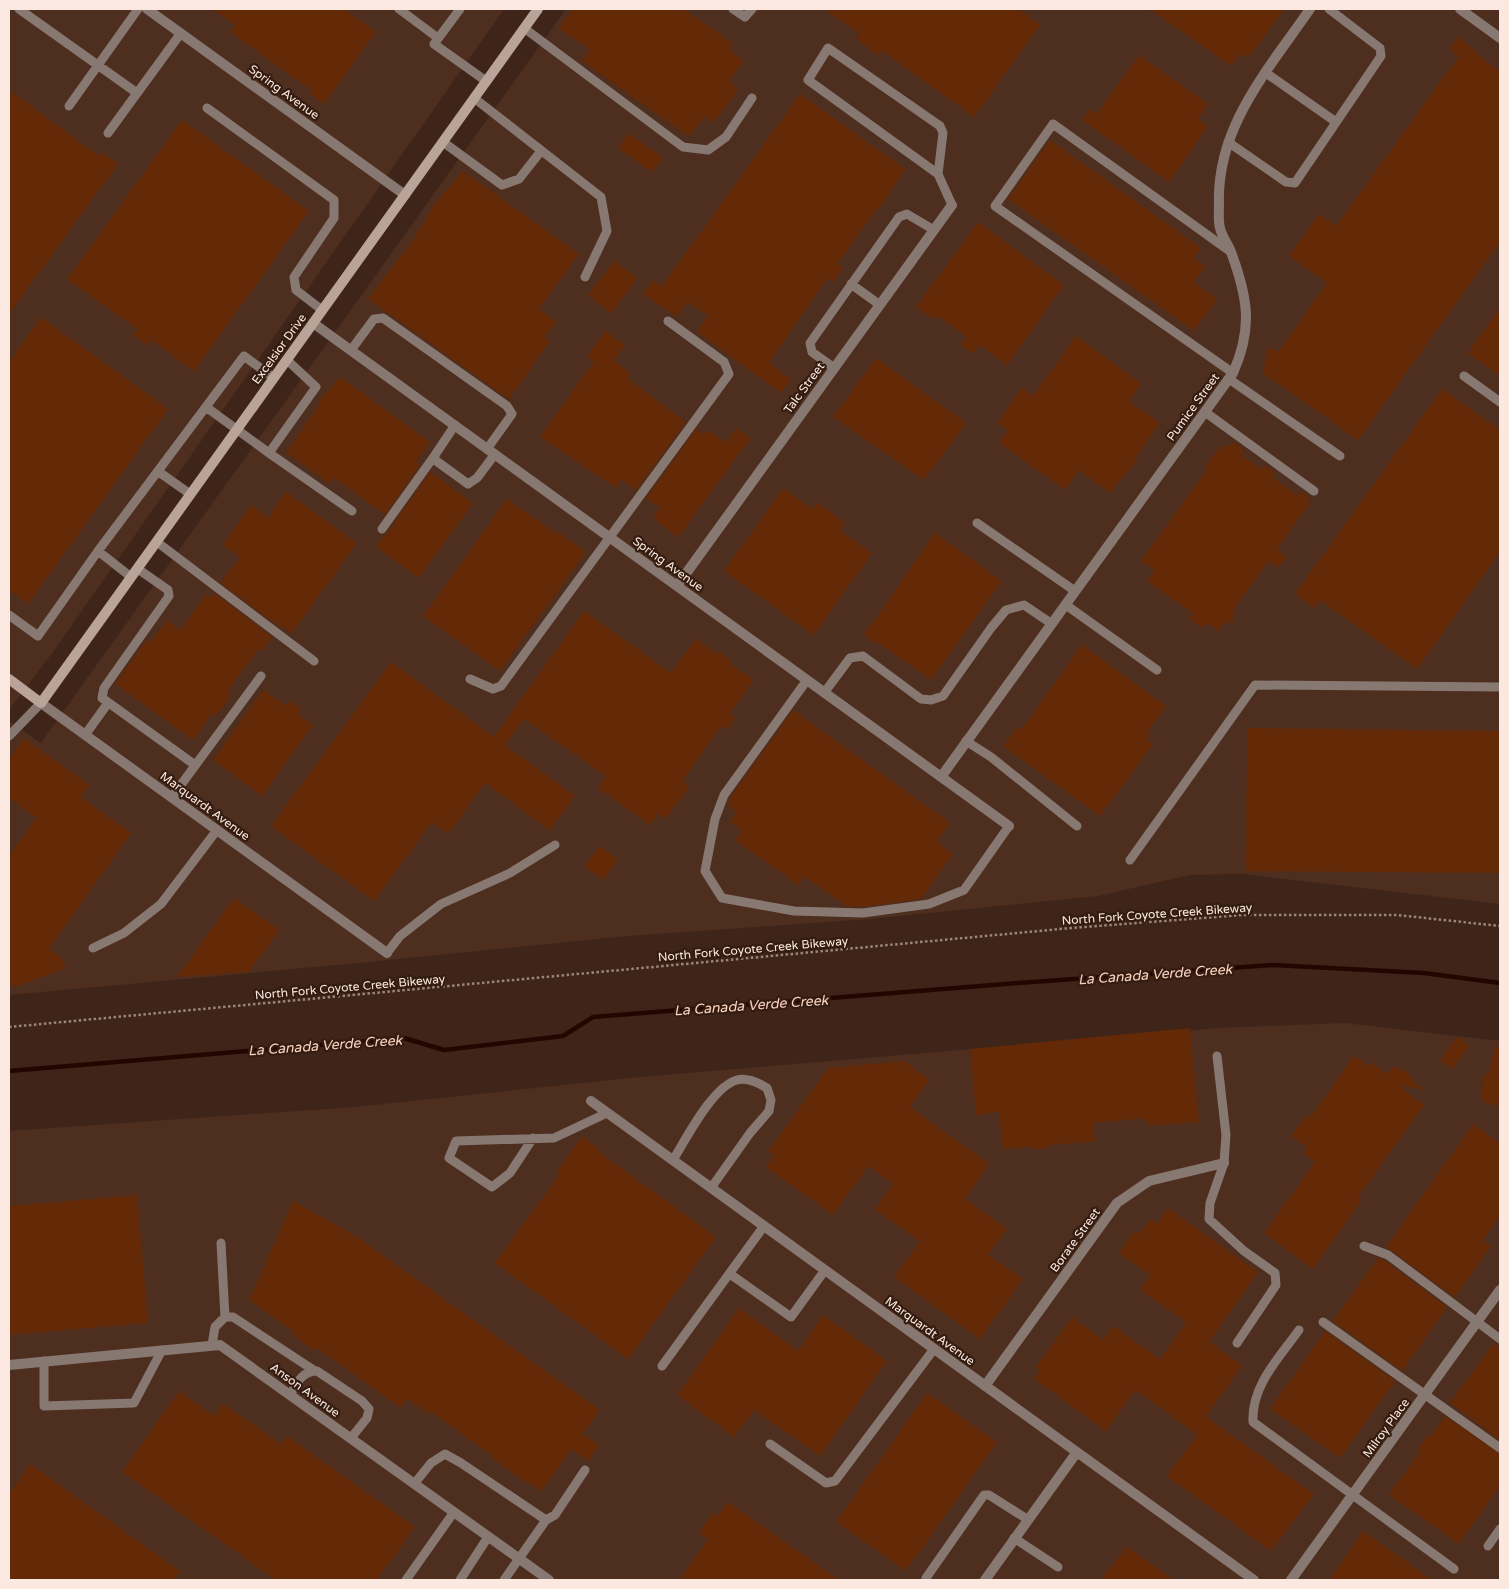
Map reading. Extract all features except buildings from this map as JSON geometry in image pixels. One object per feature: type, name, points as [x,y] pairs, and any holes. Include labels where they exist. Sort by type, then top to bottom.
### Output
[{"type":"street","name":"Spring Avenue","points":[[147,9],[405,195]]},
{"type":"street","name":"Excelsior Drive","points":[[41,703],[538,9]]},
{"type":"street","name":"Pumice Street","points":[[940,777],[1231,376],[1248,329],[1244,290],[1231,252],[1219,228],[1218,192],[1224,152],[1240,112],[1310,9]]},
{"type":"street","points":[[1460,9],[1500,38]]},
{"type":"street","name":"Talc Street","points":[[677,586],[952,205]]},
{"type":"street","name":"Spring Avenue","points":[[313,323],[1009,826]]},
{"type":"street","name":"Marquardt Avenue","points":[[9,680],[387,953]]},
{"type":"street","name":"Marquardt Avenue","points":[[591,1101],[1254,1580]]},
{"type":"street","name":"Borate Street","points":[[985,1386],[1117,1203],[1149,1181],[1224,1163]]},
{"type":"street","name":"Milroy Place","points":[[1292,1580],[1500,1290]]},
{"type":"street","name":"Anson Avenue","points":[[9,1365],[220,1344],[548,1580]]},
{"type":"street","points":[[985,1580],[1077,1452]]},
{"type":"lane","points":[[19,9],[137,93]]},
{"type":"lane","points":[[69,106],[97,64],[138,9]]},
{"type":"lane","points":[[399,9],[438,38]]},
{"type":"lane","points":[[460,9],[434,44],[486,81]]},
{"type":"lane","points":[[732,9],[745,17],[752,9]]},
{"type":"lane","points":[[1228,142],[1290,184],[1295,183],[1382,52],[1380,48],[1329,9]]},
{"type":"lane","points":[[524,28],[683,147],[708,150],[726,137],[752,98]]},
{"type":"lane","points":[[108,133],[181,33]]},
{"type":"lane","points":[[938,174],[943,133],[940,126],[828,48],[808,80],[938,174],[952,205]]},
{"type":"lane","points":[[1266,73],[1336,122]]},
{"type":"lane","points":[[474,98],[601,197],[608,230],[585,277]]},
{"type":"lane","points":[[207,108],[334,200],[334,218],[294,277],[296,290],[322,310]]},
{"type":"lane","points":[[1231,252],[1053,124],[996,206],[1340,456]]},
{"type":"lane","points":[[443,142],[502,186],[519,179],[541,151]]},
{"type":"lane","points":[[834,368],[812,352],[810,343],[899,217],[907,214],[934,230]]},
{"type":"lane","points":[[851,284],[880,305]]},
{"type":"lane","points":[[351,350],[374,319],[383,318],[507,406],[512,414],[477,478],[468,484],[435,460],[435,455]]},
{"type":"lane","points":[[470,679],[494,689],[501,686],[729,374],[724,362],[668,321]]},
{"type":"lane","points":[[9,615],[38,636],[98,551],[244,356],[274,378]]},
{"type":"lane","points":[[269,452],[316,387],[286,360]]},
{"type":"lane","points":[[1464,376],[1500,402]]},
{"type":"lane","points":[[206,407],[352,511]]},
{"type":"lane","points":[[1205,412],[1314,491]]},
{"type":"lane","points":[[382,529],[455,426]]},
{"type":"lane","points":[[159,472],[190,494]]},
{"type":"lane","points":[[977,523],[1075,591]]},
{"type":"lane","points":[[156,542],[314,661]]},
{"type":"lane","points":[[98,551],[131,578]]},
{"type":"lane","points":[[138,568],[168,590],[169,596],[104,688],[102,698],[195,765]]},
{"type":"lane","points":[[1066,604],[1157,670]]},
{"type":"lane","points":[[824,693],[850,658],[863,656],[921,699],[930,700],[943,696],[1006,610],[1024,605],[1052,624]]},
{"type":"lane","points":[[172,797],[260,676]]},
{"type":"lane","points":[[807,680],[724,795],[715,818],[706,871],[722,898],[794,911],[863,913],[929,904],[964,890],[1009,826]]},
{"type":"lane","points":[[1130,860],[1255,685],[1500,687]]},
{"type":"lane","points":[[9,736],[41,703]]},
{"type":"lane","points":[[85,735],[108,703]]},
{"type":"lane","points":[[966,741],[991,757],[1077,826]]},
{"type":"lane","points":[[93,948],[124,933],[161,904],[217,830]]},
{"type":"lane","points":[[387,953],[400,936],[441,904],[510,872],[555,844]]},
{"type":"lane","points":[[1217,1056],[1226,1135],[1224,1163],[1210,1203],[1209,1219],[1244,1251],[1275,1273],[1276,1285],[1237,1343]]},
{"type":"lane","points":[[673,1160],[700,1117],[724,1087],[738,1079],[754,1081],[767,1088],[771,1100],[769,1111],[750,1133],[711,1188]]},
{"type":"lane","points":[[533,1138],[510,1173],[492,1187],[449,1158],[456,1142],[533,1138],[554,1138],[608,1113]]},
{"type":"lane","points":[[662,1366],[764,1226]]},
{"type":"lane","points":[[212,1345],[215,1327],[225,1317],[221,1243]]},
{"type":"lane","points":[[1364,1246],[1388,1256],[1500,1339]]},
{"type":"lane","points":[[730,1274],[791,1317],[825,1270]]},
{"type":"lane","points":[[225,1317],[239,1320],[362,1401],[368,1409],[367,1418],[350,1438]]},
{"type":"lane","points":[[1324,1322],[1424,1396],[1500,1448]]},
{"type":"lane","points":[[1299,1330],[1259,1386],[1252,1409],[1253,1422],[1454,1569]]},
{"type":"lane","points":[[770,1444],[826,1483],[835,1481],[934,1349]]},
{"type":"lane","points":[[44,1361],[44,1406],[134,1403],[162,1350]]},
{"type":"lane","points":[[290,1395],[308,1371],[315,1371]]},
{"type":"lane","points":[[414,1484],[431,1463],[444,1454],[462,1462],[546,1520]]},
{"type":"lane","points":[[504,1580],[546,1520],[555,1515],[585,1470]]},
{"type":"lane","points":[[926,1578],[984,1496],[989,1495],[1027,1519]]},
{"type":"lane","points":[[406,1580],[454,1512]]},
{"type":"lane","points":[[1488,1546],[1500,1529]]},
{"type":"lane","points":[[460,1580],[488,1537]]},
{"type":"lane","points":[[1014,1538],[1058,1567]]},
{"type":"path","name":"North Fork Coyote Creek Bikeway","points":[[9,1027],[1061,929],[1232,916],[1397,915],[1500,926]]},
{"type":"shaded area","points":[[9,9],[504,9],[53,652],[9,710]]},
{"type":"shaded area","points":[[566,9],[1500,9],[1500,904],[1243,874],[1190,875],[1098,896],[870,919],[627,936],[9,995],[9,721],[41,743]]},
{"type":"shaded area","points":[[1345,1023],[1500,1041],[1500,1580],[9,1580],[9,1131],[355,1107],[630,1078],[1218,1028]]},
{"type":"waterway","name":"La Canada Verde Creek","points":[[9,1071],[404,1038],[444,1050],[563,1036],[593,1017],[1273,965],[1424,973],[1500,983]]}]
